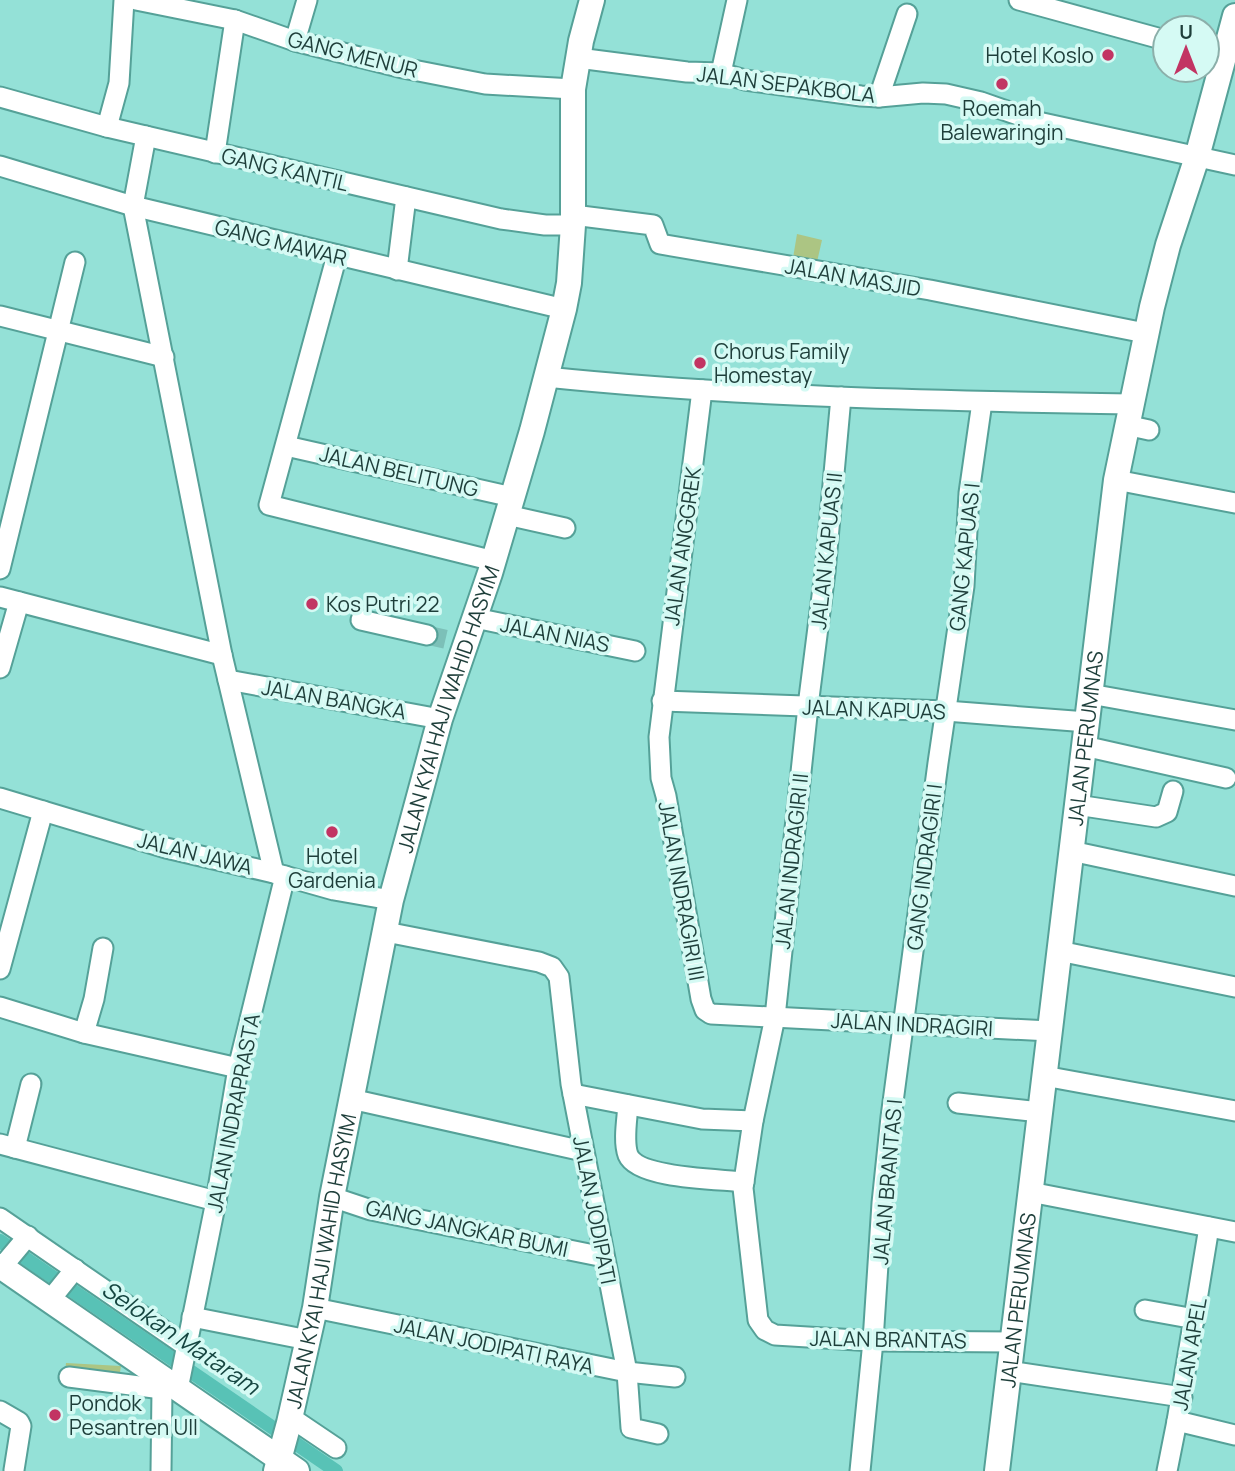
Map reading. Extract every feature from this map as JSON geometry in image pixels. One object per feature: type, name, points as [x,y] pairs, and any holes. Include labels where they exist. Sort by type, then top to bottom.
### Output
[{"type":"main road","name":"JALAN KYAI HAJI WAHID HASYIM","points":[[286,1448],[315,1308],[332,1197],[391,900],[440,719],[494,561],[564,309],[569,283],[573,220],[573,89],[592,0]]},
{"type":"main road","name":"JALAN PERUMNAS","points":[[1221,43],[1235,16]]},
{"type":"main road","name":"JALAN PERUMNAS","points":[[997,1471],[1116,480],[1135,420],[1145,333],[1168,245],[1197,158],[1210,84]]},
{"type":"main road","points":[[4,1264],[63,1284],[172,1383],[286,1448]]},
{"type":"street","points":[[107,127],[119,83],[135,0]]},
{"type":"street","name":"GANG MENUR","points":[[135,0],[235,20],[295,41],[403,68],[485,84],[573,89]]},
{"type":"street","points":[[295,41],[307,0]]},
{"type":"street","points":[[721,73],[737,0]]},
{"type":"street","points":[[1019,0],[1151,36]]},
{"type":"street","points":[[879,97],[906,14]]},
{"type":"street","points":[[215,153],[235,20]]},
{"type":"street","name":"JALAN SEPAKBOLA","points":[[578,58],[687,72],[721,73],[792,87],[879,97],[946,94],[981,102],[1038,122],[1235,165]]},
{"type":"street","name":"GANG KANTIL","points":[[0,97],[107,127],[501,219],[545,226],[573,220]]},
{"type":"street","points":[[146,136],[133,206],[222,655],[279,875]]},
{"type":"street","name":"GANG MAWAR","points":[[0,166],[133,206],[564,309]]},
{"type":"street","points":[[397,270],[406,197]]},
{"type":"street","name":"JALAN MASJID","points":[[573,220],[653,225],[660,244],[930,290],[1145,333]]},
{"type":"street","points":[[337,256],[269,505],[494,561]]},
{"type":"street","points":[[0,569],[75,262]]},
{"type":"street","points":[[0,316],[164,357]]},
{"type":"street","points":[[546,377],[655,388],[982,402],[1135,420]]},
{"type":"street","name":"JALAN ANGGREK","points":[[662,701],[702,390]]},
{"type":"street","name":"JALAN KAPUAS II","points":[[808,706],[825,572],[841,397]]},
{"type":"street","name":"GANG KAPUAS I","points":[[946,711],[964,586],[970,493],[982,402]]},
{"type":"street","name":"JALAN BELITUNG","points":[[286,446],[510,506],[565,528]]},
{"type":"street","points":[[1116,480],[1235,501]]},
{"type":"street","points":[[0,668],[9,599],[222,655]]},
{"type":"street","name":"JALAN NIAS","points":[[475,618],[635,651]]},
{"type":"street","points":[[361,620],[427,635]]},
{"type":"street","name":"JALAN BANGKA","points":[[228,680],[440,719]]},
{"type":"street","points":[[1090,694],[1235,720]]},
{"type":"street","name":"JALAN KAPUAS","points":[[662,701],[946,711],[1085,734],[1226,779]]},
{"type":"street","name":"JALAN INDRAGIRI III","points":[[662,701],[659,737],[661,778],[701,999],[705,1010],[711,1014],[775,1017]]},
{"type":"street","name":"JALAN INDRAGIRI II","points":[[765,1330],[758,1320],[744,1182],[753,1121],[775,1017],[808,706]]},
{"type":"street","name":"GANG INDRAGIRI I","points":[[905,1023],[946,711]]},
{"type":"street","points":[[1077,805],[1156,817],[1167,812],[1173,791]]},
{"type":"street","name":"JALAN JAWA","points":[[0,798],[166,848],[334,890],[391,900]]},
{"type":"street","points":[[0,969],[43,811]]},
{"type":"street","points":[[1072,851],[1235,886]]},
{"type":"street","name":"JALAN INDRAPRASTA","points":[[161,1471],[172,1383],[185,1348],[192,1317],[216,1201],[238,1068],[279,875]]},
{"type":"street","name":"JALAN JODIPATI","points":[[386,932],[539,962],[552,967],[558,977],[573,1094],[627,1372],[631,1428],[658,1434]]},
{"type":"street","points":[[84,1033],[103,948]]},
{"type":"street","points":[[1059,951],[1235,986]]},
{"type":"street","points":[[0,1007],[84,1033],[238,1068]]},
{"type":"street","name":"JALAN INDRAGIRI","points":[[775,1017],[1050,1031]]},
{"type":"street","name":"JALAN BRANTAS I","points":[[860,1471],[873,1341],[882,1203],[905,1023]]},
{"type":"street","points":[[1044,1076],[1235,1111]]},
{"type":"street","points":[[32,1084],[7,1146],[216,1201]]},
{"type":"street","points":[[573,1094],[702,1119],[753,1121]]},
{"type":"street","points":[[351,1099],[583,1150]]},
{"type":"street","points":[[958,1103],[1040,1112]]},
{"type":"street","points":[[628,1105],[626,1144],[628,1154],[640,1167],[667,1174],[744,1182]]},
{"type":"street","points":[[1030,1192],[1235,1232]]},
{"type":"street","name":"GANG JANGKAR BUMI","points":[[332,1197],[371,1210],[604,1257]]},
{"type":"street","points":[[0,1218],[25,1240],[63,1284],[185,1348]]},
{"type":"street","name":"JALAN APEL","points":[[1209,1227],[1177,1421],[1235,1435]]},
{"type":"street","points":[[4,1264],[25,1240]]},
{"type":"street","name":"JALAN JODIPATI RAYA","points":[[315,1308],[627,1372],[675,1377]]},
{"type":"street","points":[[1145,1310],[1195,1319]]},
{"type":"street","points":[[192,1317],[308,1340]]},
{"type":"street","name":"JALAN BRANTAS","points":[[765,1330],[775,1335],[873,1341],[1012,1342]]},
{"type":"street","points":[[1009,1371],[1182,1398]]},
{"type":"street","points":[[69,1377],[172,1383]]},
{"type":"street","points":[[0,1411],[21,1426],[15,1471],[0,1466]]},
{"type":"street","points":[[1167,1471],[1177,1421]]},
{"type":"street","points":[[286,1448],[336,1448]]},
{"type":"green space","points":[[797,234],[822,240],[817,262],[793,258]]},
{"type":"green space","points":[[66,1363],[121,1366],[118,1385],[64,1382]]},
{"type":"waterway","name":"Selokan Mataram","points":[[0,1241],[336,1471]]},
{"type":"tunnel","points":[[427,635],[466,644]]},
{"type":"place","name":"Hotel Koslo","points":[[1108,55]]},
{"type":"place","name":"Roemah Balewaringin","points":[[1002,84]]},
{"type":"place","name":"Chorus Family Homestay","points":[[700,363]]},
{"type":"place","name":"Kos Putri 22","points":[[312,604]]},
{"type":"place","name":"Hotel Gardenia","points":[[332,832]]},
{"type":"place","name":"Pondok Pesantren UII","points":[[55,1415]]}]
